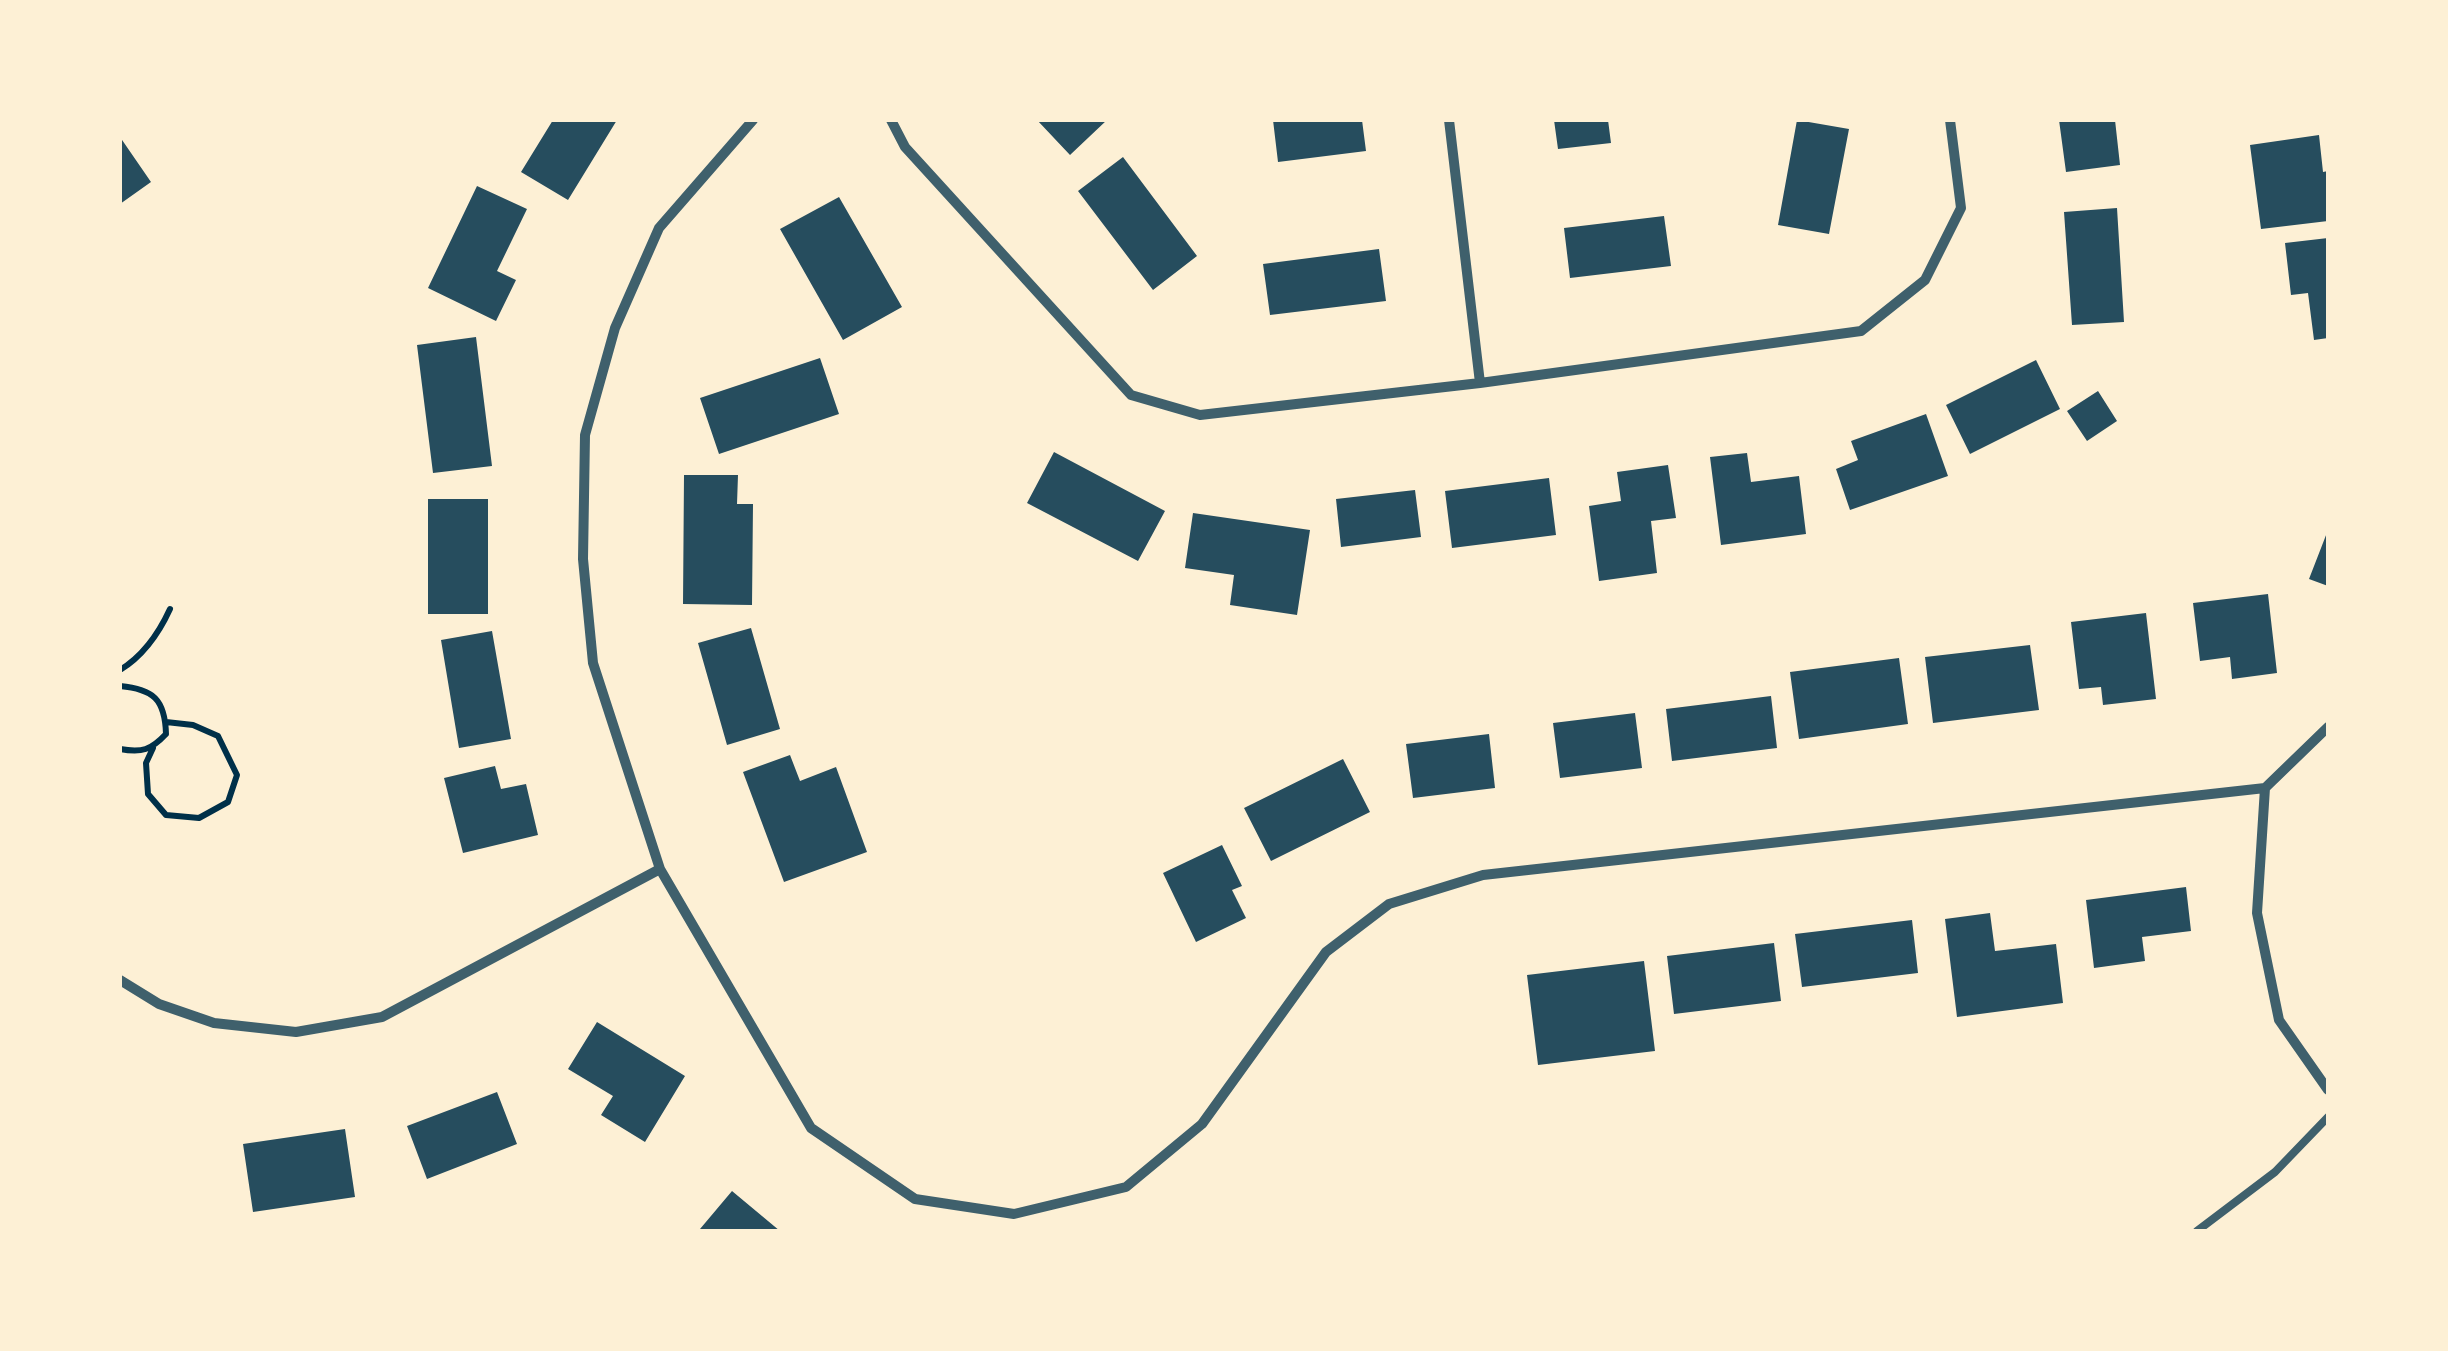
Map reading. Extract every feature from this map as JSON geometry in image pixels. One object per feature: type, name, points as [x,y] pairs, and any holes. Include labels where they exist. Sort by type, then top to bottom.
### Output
[{"type":"street","points":[[753,120],[660,228],[615,328],[585,435],[583,559],[593,663],[660,869],[811,1128],[915,1199],[1014,1214],[1126,1187],[1202,1124],[1326,952],[1389,904],[1484,875],[2265,788],[2328,727]]},
{"type":"street","points":[[890,120],[905,147],[1131,395],[1200,415],[1480,383],[1862,330],[1925,280],[1961,208],[1950,120]]},
{"type":"street","points":[[1449,120],[1480,383]]},
{"type":"street","points":[[2265,788],[2257,914],[2278,1020],[2328,1090]]},
{"type":"street","points":[[120,980],[159,1004],[214,1023],[296,1032],[382,1018],[660,869]]},
{"type":"lane","points":[[2196,1231],[2275,1172],[2328,1117]]},
{"type":"path","points":[[120,670],[159,632],[170,609]]},
{"type":"path","points":[[120,686],[143,688],[160,703],[166,722],[166,734],[146,763],[148,794],[166,815],[199,818],[228,802],[237,774],[218,736],[193,725],[166,722]]},
{"type":"path","points":[[120,749],[138,753],[153,748]]},
{"type":"building","points":[[553,120],[617,120],[568,200],[521,172]]},
{"type":"building","points":[[1037,120],[1107,120],[1070,155]]},
{"type":"building","points":[[1273,120],[1362,120],[1366,151],[1278,162]]},
{"type":"building","points":[[1554,120],[1608,120],[1611,143],[1558,149]]},
{"type":"building","points":[[1797,120],[1849,129],[1829,234],[1778,225]]},
{"type":"building","points":[[2059,120],[2115,120],[2120,165],[2066,172]]},
{"type":"building","points":[[2319,135],[2323,172],[2328,171],[2328,221],[2261,229],[2250,145]]},
{"type":"building","points":[[120,137],[151,182],[120,204]]},
{"type":"building","points":[[1123,157],[1197,256],[1153,290],[1078,191]]},
{"type":"building","points":[[477,186],[527,209],[497,271],[516,280],[496,321],[428,288]]},
{"type":"building","points":[[839,197],[902,307],[843,340],[780,229]]},
{"type":"building","points":[[2117,208],[2124,322],[2072,325],[2064,212]]},
{"type":"building","points":[[1664,216],[1671,266],[1570,278],[1564,228]]},
{"type":"building","points":[[2328,238],[2328,338],[2314,340],[2308,293],[2291,295],[2285,243]]},
{"type":"building","points":[[1379,249],[1386,301],[1270,315],[1263,264]]},
{"type":"building","points":[[476,337],[492,466],[433,473],[417,345]]},
{"type":"building","points":[[820,358],[839,414],[719,454],[700,398]]},
{"type":"building","points":[[2036,360],[2060,409],[1970,454],[1946,405]]},
{"type":"building","points":[[2098,391],[2117,421],[2087,441],[2067,411]]},
{"type":"building","points":[[1926,414],[1948,476],[1850,510],[1836,469],[1858,460],[1851,441]]},
{"type":"building","points":[[1054,452],[1165,511],[1138,561],[1027,503]]},
{"type":"building","points":[[1747,453],[1751,482],[1799,476],[1806,534],[1721,545],[1710,457]]},
{"type":"building","points":[[1668,465],[1676,518],[1651,521],[1657,573],[1599,581],[1589,506],[1621,501],[1617,472]]},
{"type":"building","points":[[684,475],[738,475],[737,504],[753,504],[752,605],[683,604]]},
{"type":"building","points":[[1549,478],[1556,535],[1452,548],[1445,491]]},
{"type":"building","points":[[1415,490],[1421,537],[1341,547],[1336,499]]},
{"type":"building","points":[[428,499],[488,499],[488,614],[428,614]]},
{"type":"building","points":[[1193,513],[1310,530],[1297,615],[1230,605],[1234,575],[1185,568]]},
{"type":"building","points":[[2328,530],[2328,586],[2309,579]]},
{"type":"building","points":[[2268,594],[2277,673],[2232,679],[2230,657],[2200,661],[2193,603]]},
{"type":"building","points":[[2146,613],[2156,699],[2103,705],[2101,687],[2079,689],[2071,622]]},
{"type":"building","points":[[751,628],[780,729],[727,745],[698,643]]},
{"type":"building","points":[[492,631],[511,739],[459,748],[441,640]]},
{"type":"building","points":[[2030,645],[2039,710],[1933,723],[1925,657]]},
{"type":"building","points":[[1899,658],[1908,724],[1799,739],[1790,672]]},
{"type":"building","points":[[1771,696],[1777,748],[1672,761],[1666,709]]},
{"type":"building","points":[[1635,713],[1642,768],[1560,778],[1553,723]]},
{"type":"building","points":[[1489,734],[1495,788],[1413,798],[1406,744]]},
{"type":"building","points":[[790,755],[800,781],[836,767],[867,852],[784,882],[743,772]]},
{"type":"building","points":[[1343,759],[1370,812],[1271,861],[1244,808]]},
{"type":"building","points":[[495,766],[501,789],[526,784],[538,835],[463,853],[444,778]]},
{"type":"building","points":[[1222,845],[1242,886],[1232,890],[1246,918],[1196,942],[1163,873]]},
{"type":"building","points":[[2186,887],[2191,931],[2142,937],[2145,961],[2094,968],[2086,900]]},
{"type":"building","points":[[1990,913],[1995,951],[2056,944],[2063,1003],[1957,1017],[1945,919]]},
{"type":"building","points":[[1912,920],[1918,973],[1802,987],[1795,934]]},
{"type":"building","points":[[1774,943],[1781,1001],[1674,1014],[1667,956]]},
{"type":"building","points":[[1644,961],[1655,1051],[1538,1065],[1527,975]]},
{"type":"building","points":[[597,1022],[685,1076],[645,1142],[601,1115],[613,1096],[568,1069]]},
{"type":"building","points":[[497,1092],[517,1144],[427,1179],[407,1126]]},
{"type":"building","points":[[345,1129],[355,1197],[253,1212],[243,1144]]},
{"type":"building","points":[[732,1191],[780,1231],[700,1229]]}]
